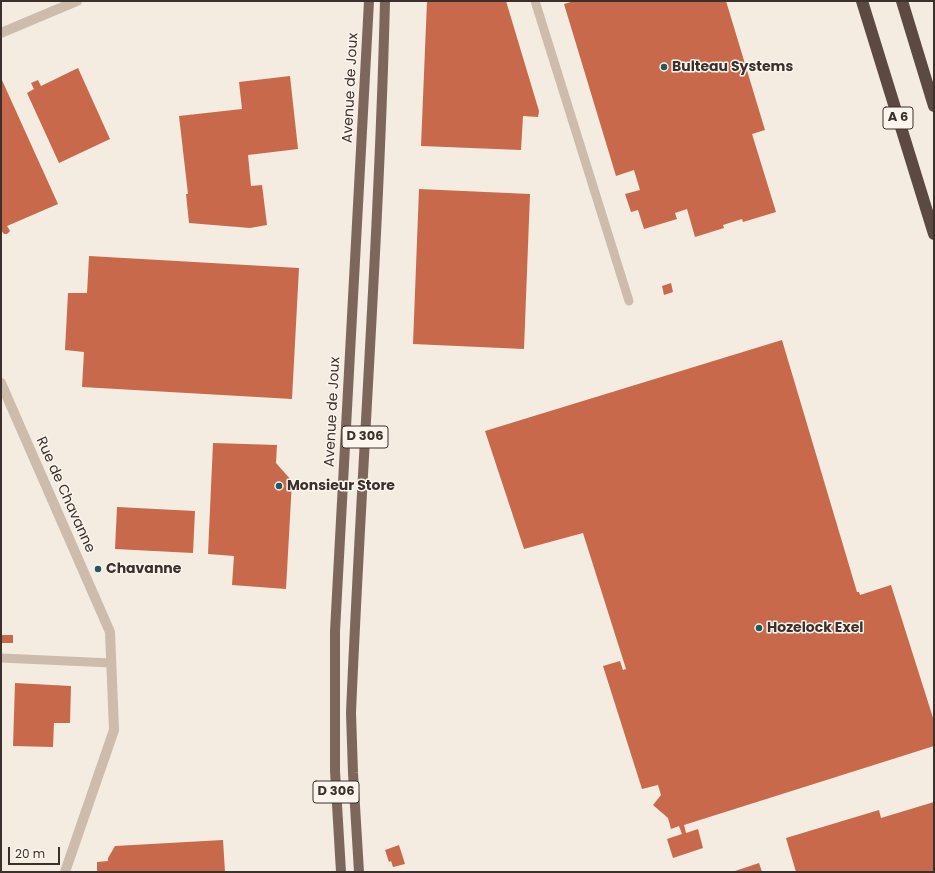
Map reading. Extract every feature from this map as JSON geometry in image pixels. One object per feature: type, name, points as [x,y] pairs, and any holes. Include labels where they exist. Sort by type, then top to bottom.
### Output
[{"type":"highway","name":"A 6","points":[[862,1],[934,234]]},
{"type":"highway","name":"A 6","points":[[902,1],[934,106]]},
{"type":"main road","name":"Avenue de Joux","points":[[341,872],[335,771],[335,631],[369,1]]},
{"type":"main road","name":"D 306","points":[[359,872],[351,713],[375,261],[385,1]]},
{"type":"street","points":[[1,33],[77,1]]},
{"type":"street","name":"Rue de Chavanne","points":[[1,383],[110,632],[114,730],[65,872]]},
{"type":"lane","points":[[535,1],[629,301]]},
{"type":"lane","points":[[1,658],[111,663]]},
{"type":"building","points":[[427,1],[506,1],[539,111],[538,117],[523,116],[521,150],[421,146]]},
{"type":"building","name":"Bulteau Systems","points":[[574,1],[726,1],[765,130],[752,134],[776,212],[743,222],[742,219],[723,225],[724,228],[695,237],[687,209],[675,213],[677,219],[644,229],[638,210],[631,212],[625,194],[640,190],[634,170],[616,176],[564,4]]},
{"type":"building","points":[[78,68],[110,139],[59,163],[27,93],[34,89],[31,83],[38,80],[41,86]]},
{"type":"building","points":[[290,76],[298,149],[248,155],[251,186],[262,185],[267,225],[250,228],[189,223],[186,194],[188,194],[179,116],[242,109],[239,82]]},
{"type":"building","points":[[1,78],[58,204],[7,226],[10,231],[7,234],[4,234],[1,230]]},
{"type":"building","points":[[419,189],[530,194],[524,349],[413,344]]},
{"type":"building","points":[[89,256],[299,268],[292,399],[82,387],[84,352],[65,350],[68,293],[87,293]]},
{"type":"building","points":[[671,283],[673,292],[664,295],[662,286]]},
{"type":"building","name":"Hozelock Exel","points":[[782,340],[857,592],[859,592],[860,595],[891,585],[934,721],[934,746],[684,825],[686,833],[698,829],[703,848],[673,858],[667,839],[682,834],[679,826],[671,829],[668,818],[653,805],[661,795],[658,785],[642,789],[603,666],[620,661],[623,670],[626,669],[583,533],[524,549],[485,431]]},
{"type":"building","points":[[213,443],[277,445],[276,463],[292,481],[286,589],[232,585],[234,556],[208,554]]},
{"type":"building","points":[[117,507],[195,511],[193,553],[115,549]]},
{"type":"building","points":[[1,635],[13,635],[13,643],[1,643]]},
{"type":"building","points":[[15,683],[71,686],[70,723],[54,723],[53,747],[13,746]]},
{"type":"building","points":[[934,802],[934,872],[796,872],[786,838],[879,810],[881,818]]},
{"type":"building","points":[[223,840],[225,872],[97,872],[97,862],[108,861],[108,858],[115,846]]},
{"type":"building","points":[[399,845],[405,864],[393,867],[391,861],[389,862],[385,850]]},
{"type":"building","points":[[759,863],[762,872],[732,872]]},
{"type":"place","name":"Bulteau Systems","points":[[664,67]]},
{"type":"place","name":"Monsieur Store","points":[[279,486]]},
{"type":"place","name":"Chavanne","points":[[98,569]]},
{"type":"place","name":"Hozelock Exel","points":[[759,628]]}]
